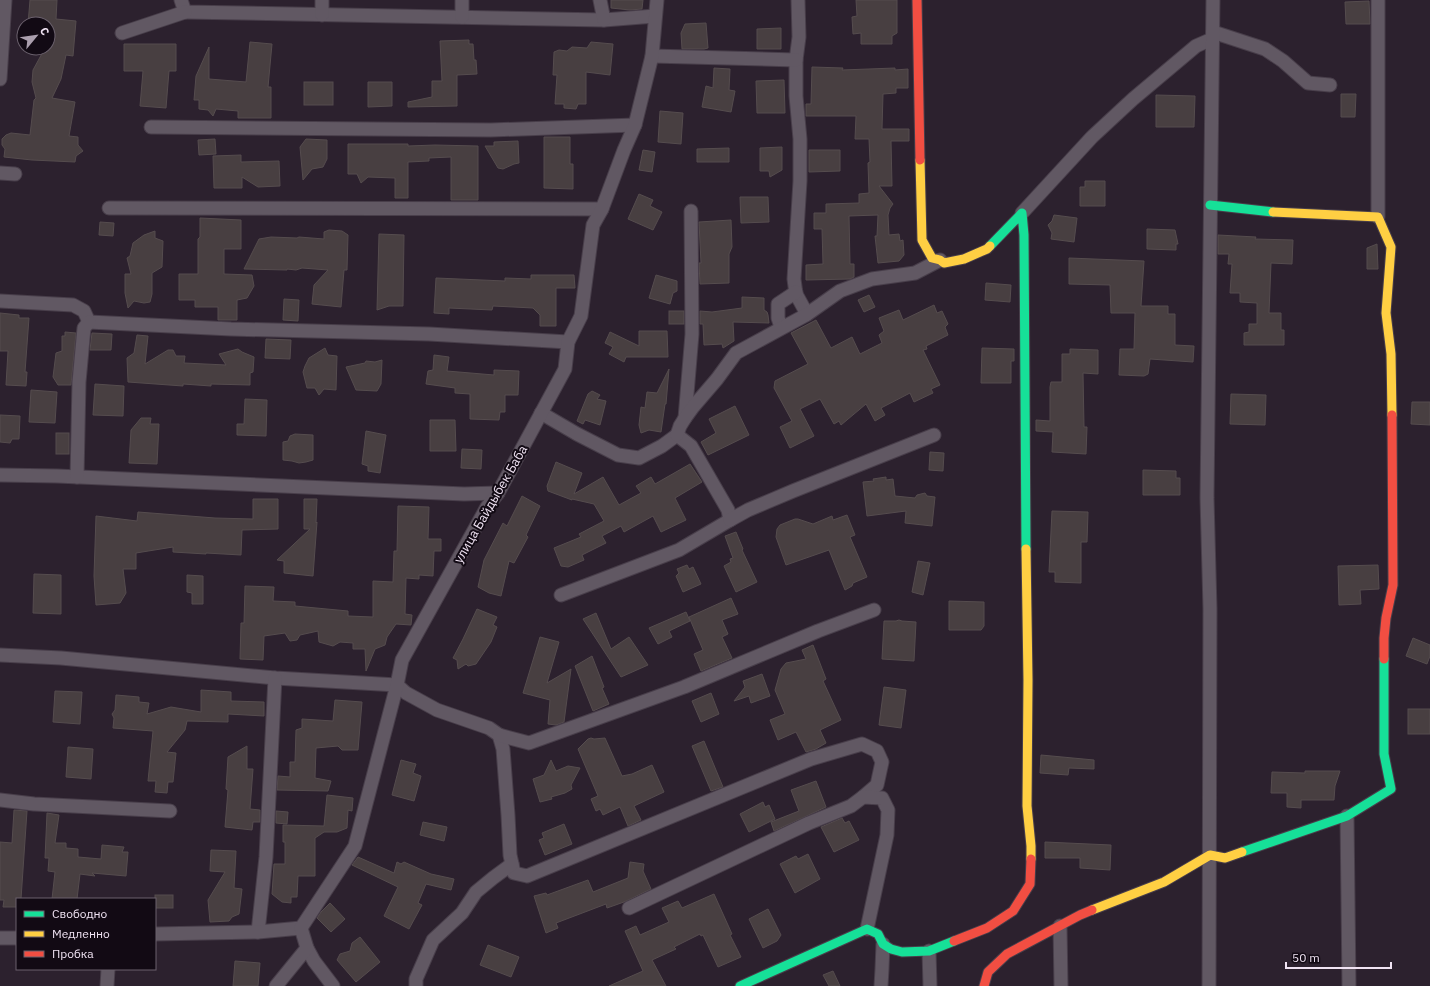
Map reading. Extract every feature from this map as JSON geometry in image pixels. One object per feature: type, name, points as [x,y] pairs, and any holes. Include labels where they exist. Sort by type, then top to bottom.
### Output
[{"type":"street","points":[[0,79],[5,0]]},
{"type":"street","points":[[322,0],[322,15]]},
{"type":"street","points":[[462,0],[462,17]]},
{"type":"street","points":[[600,0],[604,20]]},
{"type":"street","name":"улица Байдыбек Баба","points":[[301,928],[355,846],[397,685],[402,660],[487,507],[498,493],[565,369],[568,342],[581,316],[592,226],[602,209],[635,125],[652,56],[657,0]]},
{"type":"street","points":[[798,0],[799,36],[796,60],[796,96],[800,139],[800,181],[794,279],[796,292],[807,314]]},
{"type":"street","points":[[917,0],[922,240],[932,258],[940,260],[944,263],[964,259],[987,249],[1092,137],[1133,99],[1196,46],[1212,36],[1265,49],[1283,61],[1308,83],[1330,85]]},
{"type":"street","points":[[1209,986],[1210,609],[1207,498],[1213,0]]},
{"type":"street","points":[[984,986],[988,972],[1007,954],[1080,915],[1164,882],[1210,855],[1225,858],[1347,816],[1391,789],[1384,754],[1384,638],[1392,585],[1391,354],[1386,313],[1391,247],[1378,217],[1378,0]]},
{"type":"street","points":[[122,33],[183,6],[322,15],[604,20],[655,16]]},
{"type":"street","points":[[652,56],[796,60]]},
{"type":"street","points":[[151,127],[491,130],[635,125]]},
{"type":"street","points":[[0,173],[15,174]]},
{"type":"street","points":[[1210,205],[1277,212],[1378,217]]},
{"type":"street","points":[[109,208],[602,209]]},
{"type":"street","points":[[685,418],[692,334],[691,211]]},
{"type":"street","points":[[883,944],[891,949],[902,952],[929,951],[987,928],[1013,911],[1030,884],[1031,846],[1027,806],[1028,680],[1024,243],[1022,213]]},
{"type":"street","points":[[541,413],[618,455],[639,458],[662,446],[677,435],[685,418],[736,353],[807,314],[840,291],[872,279],[915,273],[940,260]]},
{"type":"street","points":[[782,327],[778,318],[778,304],[796,292]]},
{"type":"street","points":[[0,301],[73,305],[84,310],[88,322]]},
{"type":"street","points":[[88,322],[231,329],[429,334],[568,342]]},
{"type":"street","points":[[77,477],[79,382],[84,328],[88,322]]},
{"type":"street","points":[[677,435],[691,446],[728,510],[730,520]]},
{"type":"street","points":[[561,595],[679,550],[748,510],[934,435]]},
{"type":"street","points":[[0,475],[464,494],[498,493]]},
{"type":"street","points":[[0,655],[61,658],[275,678],[397,685],[406,693],[438,710],[489,728],[500,735],[529,743],[684,687],[811,634],[874,610]]},
{"type":"street","points":[[258,932],[266,857],[275,678]]},
{"type":"street","points":[[500,735],[503,749],[510,854],[514,873],[527,876],[811,759],[862,744],[877,751],[882,762],[877,785],[851,806],[809,823],[629,908]]},
{"type":"street","points":[[864,797],[882,798],[888,810],[887,835],[867,928]]},
{"type":"street","points":[[0,800],[34,804],[170,811]]},
{"type":"street","points":[[1347,816],[1349,986]]},
{"type":"street","points":[[416,986],[416,979],[433,940],[462,913],[476,892],[492,878],[512,864]]},
{"type":"street","points":[[1060,926],[1061,986]]},
{"type":"street","points":[[156,934],[258,932],[301,928],[306,948],[333,986]]},
{"type":"street","points":[[867,928],[878,934],[883,944],[880,986]]},
{"type":"street","points":[[740,986],[867,928]]},
{"type":"street","points":[[0,938],[16,938]]},
{"type":"street","points":[[276,986],[306,948]]},
{"type":"street","points":[[929,951],[930,986]]},
{"type":"street","points":[[107,986],[108,970]]},
{"type":"building","points":[[30,0],[57,0],[56,19],[56,16],[29,16]]},
{"type":"building","points":[[611,0],[643,0],[642,9],[630,10],[611,8]]},
{"type":"building","points":[[856,0],[897,0],[897,33],[892,36],[892,44],[861,44],[861,33],[853,34],[852,17],[857,16]]},
{"type":"building","points":[[1369,1],[1370,24],[1346,24],[1345,2]]},
{"type":"building","points":[[56,19],[76,21],[73,56],[66,55],[61,79],[52,98],[75,102],[69,136],[78,137],[78,145],[83,151],[76,156],[75,162],[4,157],[5,149],[2,145],[2,139],[6,135],[11,133],[30,135],[34,100],[36,98],[32,82],[33,70],[41,56],[56,56]]},
{"type":"building","points":[[706,23],[708,48],[682,49],[681,33],[685,24]]},
{"type":"building","points":[[781,28],[781,49],[757,49],[757,29]]},
{"type":"building","points":[[469,40],[469,44],[473,44],[477,74],[457,75],[457,106],[408,107],[408,102],[432,97],[432,81],[442,81],[440,41]]},
{"type":"building","points":[[250,42],[272,44],[268,87],[271,87],[271,118],[238,118],[238,111],[216,109],[213,116],[208,110],[199,109],[199,100],[194,100],[196,76],[209,47],[209,79],[246,82]]},
{"type":"building","points":[[591,42],[613,44],[610,75],[586,72],[586,104],[578,104],[576,109],[564,108],[564,104],[555,104],[557,75],[553,75],[554,52],[559,50],[567,51],[572,47],[587,48]]},
{"type":"building","points":[[124,44],[176,44],[176,71],[169,71],[166,108],[140,106],[143,71],[124,71]]},
{"type":"building","points":[[812,67],[843,68],[842,70],[908,69],[908,88],[896,88],[896,93],[883,94],[882,129],[909,129],[909,141],[891,141],[892,186],[879,186],[893,204],[888,215],[889,235],[899,234],[900,241],[903,240],[904,255],[899,261],[878,263],[875,236],[877,236],[878,215],[849,216],[850,264],[854,264],[854,277],[850,279],[806,280],[806,265],[823,264],[822,229],[814,229],[814,213],[826,213],[826,204],[859,203],[859,194],[869,193],[868,163],[870,162],[869,139],[855,139],[856,116],[806,116],[806,104],[811,104]]},
{"type":"building","points":[[714,68],[730,69],[729,90],[735,91],[731,112],[702,107],[706,86],[713,88]]},
{"type":"building","points":[[784,80],[785,113],[757,113],[756,81]]},
{"type":"building","points":[[304,82],[333,82],[333,105],[304,105]]},
{"type":"building","points":[[368,82],[392,82],[392,106],[368,107]]},
{"type":"building","points":[[1341,94],[1356,94],[1355,117],[1341,117]]},
{"type":"building","points":[[1156,95],[1195,96],[1194,127],[1156,127]]},
{"type":"building","points":[[660,111],[683,113],[681,144],[658,142]]},
{"type":"building","points":[[544,137],[570,137],[570,164],[573,164],[573,189],[544,188]]},
{"type":"building","points":[[215,139],[216,154],[199,155],[198,140]]},
{"type":"building","points":[[306,139],[327,140],[327,159],[323,167],[312,169],[303,180],[300,147]]},
{"type":"building","points":[[518,141],[519,163],[503,169],[498,168],[485,146],[494,146],[494,142]]},
{"type":"building","points":[[348,144],[478,146],[478,200],[451,200],[451,157],[429,158],[429,161],[408,162],[408,198],[395,198],[395,178],[368,177],[361,183],[357,174],[348,174]]},
{"type":"building","points":[[782,147],[782,170],[770,177],[769,171],[760,171],[760,148]]},
{"type":"building","points":[[729,148],[729,162],[697,162],[697,149]]},
{"type":"building","points":[[643,150],[655,152],[652,172],[639,170]]},
{"type":"building","points":[[809,150],[840,150],[840,171],[809,172]]},
{"type":"building","points":[[241,155],[241,162],[279,161],[280,186],[258,187],[242,177],[242,188],[214,188],[213,156]]},
{"type":"building","points":[[1085,181],[1105,181],[1105,206],[1080,206],[1080,187],[1085,187]]},
{"type":"building","points":[[639,194],[653,200],[650,206],[662,212],[653,230],[628,219]]},
{"type":"building","points":[[740,197],[768,197],[769,222],[741,223]]},
{"type":"building","points":[[1054,215],[1077,218],[1074,242],[1051,239],[1052,233],[1048,225],[1052,221]]},
{"type":"building","points":[[200,218],[241,220],[241,249],[224,249],[224,274],[252,275],[254,286],[247,298],[237,300],[237,320],[218,320],[218,307],[195,307],[195,300],[179,300],[179,274],[198,274],[198,239],[200,237]]},
{"type":"building","points":[[731,220],[732,247],[729,254],[729,283],[700,284],[699,263],[701,263],[699,222]]},
{"type":"building","points":[[100,222],[114,223],[113,236],[99,235]]},
{"type":"building","points":[[1147,229],[1175,230],[1178,244],[1176,244],[1176,250],[1147,249]]},
{"type":"building","points":[[329,230],[342,231],[348,235],[347,270],[344,270],[341,307],[312,304],[314,285],[328,270],[302,268],[296,270],[244,269],[259,239],[271,237],[299,237],[324,239],[324,232]]},
{"type":"building","points":[[155,231],[155,238],[163,241],[162,267],[152,273],[152,294],[150,302],[144,303],[134,301],[128,308],[125,293],[125,274],[131,274],[127,258],[130,256],[133,243],[144,235]]},
{"type":"building","points":[[379,234],[404,235],[403,306],[389,306],[377,310]]},
{"type":"building","points":[[1218,235],[1256,237],[1255,239],[1293,240],[1292,264],[1271,263],[1269,313],[1281,313],[1281,330],[1284,330],[1284,345],[1244,345],[1244,333],[1249,332],[1249,324],[1257,324],[1257,303],[1240,302],[1240,293],[1230,293],[1232,264],[1228,264],[1229,254],[1218,254]]},
{"type":"building","points":[[1377,244],[1378,269],[1367,269],[1367,248]]},
{"type":"building","points":[[1069,258],[1144,261],[1141,306],[1168,306],[1168,314],[1175,314],[1175,345],[1194,346],[1193,362],[1150,359],[1148,374],[1144,376],[1119,375],[1120,349],[1134,349],[1135,313],[1111,313],[1110,285],[1069,284]]},
{"type":"building","points":[[531,275],[574,275],[575,288],[556,288],[556,326],[540,326],[540,315],[533,308],[493,306],[492,310],[449,308],[449,314],[434,313],[436,278],[505,281],[505,278],[531,279]]},
{"type":"building","points":[[656,275],[677,281],[677,291],[673,293],[670,304],[649,298]]},
{"type":"building","points":[[986,283],[1011,285],[1010,302],[985,300]]},
{"type":"building","points":[[869,295],[875,307],[864,312],[858,300]]},
{"type":"building","points":[[742,297],[764,298],[764,310],[767,312],[769,323],[733,322],[734,341],[723,348],[722,344],[704,345],[703,324],[700,324],[700,311],[712,312],[742,308]]},
{"type":"building","points":[[284,299],[299,300],[298,321],[283,320]]},
{"type":"building","points":[[934,305],[937,313],[942,311],[948,324],[945,327],[948,335],[926,346],[927,349],[923,350],[940,385],[931,389],[933,393],[914,402],[910,393],[881,408],[885,415],[875,421],[866,404],[841,425],[839,421],[834,424],[820,399],[800,409],[814,436],[790,448],[780,427],[792,421],[774,388],[775,381],[808,364],[791,333],[816,320],[831,348],[852,337],[860,354],[882,343],[879,335],[884,331],[879,318],[899,310],[903,320]]},
{"type":"building","points":[[669,311],[684,311],[684,324],[669,324]]},
{"type":"building","points":[[0,313],[19,315],[19,318],[29,318],[25,372],[27,372],[26,386],[6,385],[8,351],[0,351]]},
{"type":"building","points":[[639,331],[667,331],[668,357],[626,357],[624,362],[609,354],[613,347],[605,343],[610,332],[639,346]]},
{"type":"building","points":[[65,332],[76,333],[71,385],[58,385],[53,377],[56,353],[62,351],[62,336],[65,336]]},
{"type":"building","points":[[92,333],[112,334],[111,350],[90,350]]},
{"type":"building","points":[[137,335],[148,336],[145,364],[168,350],[173,350],[176,356],[185,356],[184,363],[226,365],[219,354],[238,349],[254,357],[253,372],[250,373],[250,385],[211,384],[211,386],[183,384],[183,386],[128,382],[127,358],[134,353]]},
{"type":"building","points":[[266,339],[291,340],[290,359],[265,358]]},
{"type":"building","points":[[325,348],[328,355],[337,356],[336,390],[324,389],[319,395],[315,388],[307,388],[303,372],[309,358]]},
{"type":"building","points":[[982,348],[1014,349],[1014,361],[1011,361],[1011,383],[981,383]]},
{"type":"building","points":[[1070,349],[1098,350],[1098,374],[1083,373],[1084,427],[1087,427],[1086,454],[1052,452],[1053,432],[1036,431],[1036,420],[1050,421],[1051,382],[1062,382],[1062,354],[1070,354]]},
{"type":"building","points":[[434,355],[449,357],[447,371],[494,375],[494,370],[519,371],[518,395],[505,395],[505,412],[500,412],[499,420],[470,419],[470,394],[455,393],[455,388],[426,384],[428,371],[433,370]]},
{"type":"building","points":[[382,360],[381,384],[377,391],[356,390],[346,367],[365,363],[366,361],[375,362]]},
{"type":"building","points":[[669,369],[666,404],[661,432],[649,430],[641,433],[639,425],[641,407],[645,408],[647,392],[657,393]]},
{"type":"building","points":[[95,384],[124,386],[123,416],[93,415]]},
{"type":"building","points":[[31,390],[57,392],[55,423],[29,422]]},
{"type":"building","points":[[592,391],[600,395],[597,399],[606,401],[600,425],[585,420],[583,424],[577,421],[588,394]]},
{"type":"building","points":[[1231,394],[1266,395],[1265,425],[1230,424]]},
{"type":"building","points":[[245,399],[267,400],[266,436],[237,435],[237,424],[244,424]]},
{"type":"building","points":[[1412,402],[1430,402],[1430,425],[1411,424]]},
{"type":"building","points":[[735,406],[749,435],[708,455],[701,442],[716,433],[709,419]]},
{"type":"building","points":[[0,415],[20,416],[19,439],[12,439],[10,443],[0,442]]},
{"type":"building","points":[[141,418],[151,418],[150,424],[159,424],[157,464],[129,463],[131,430]]},
{"type":"building","points":[[430,420],[455,420],[456,451],[430,451]]},
{"type":"building","points":[[366,431],[386,435],[380,473],[368,471],[368,466],[362,464]]},
{"type":"building","points":[[56,433],[69,433],[69,454],[56,454]]},
{"type":"building","points":[[295,434],[313,435],[313,460],[299,463],[283,460],[283,442],[288,441],[290,436]]},
{"type":"building","points":[[462,449],[482,450],[481,469],[461,468]]},
{"type":"building","points":[[930,452],[944,453],[943,471],[929,470]]},
{"type":"building","points":[[556,462],[582,473],[574,494],[603,477],[619,505],[641,493],[636,486],[651,477],[655,484],[690,464],[702,482],[675,498],[686,520],[661,532],[653,516],[624,532],[621,526],[602,536],[606,543],[582,555],[584,560],[568,567],[561,566],[554,548],[581,537],[579,534],[604,521],[594,504],[572,500],[548,491],[547,486]]},
{"type":"building","points":[[1143,470],[1176,471],[1176,478],[1180,478],[1180,495],[1143,495]]},
{"type":"building","points":[[886,477],[886,480],[893,479],[895,496],[915,498],[917,495],[925,493],[927,496],[935,497],[932,526],[905,523],[906,511],[867,516],[863,482],[874,481],[873,479]]},
{"type":"building","points":[[522,496],[540,506],[526,535],[528,537],[514,563],[509,561],[501,596],[489,593],[478,587],[484,560],[503,523],[507,526]]},
{"type":"building","points":[[253,499],[278,499],[278,529],[242,530],[241,555],[173,552],[173,547],[136,553],[136,569],[123,569],[126,593],[120,603],[96,605],[94,576],[96,516],[137,521],[138,512],[215,518],[253,519]]},
{"type":"building","points":[[304,499],[317,499],[313,576],[284,573],[284,561],[277,560],[310,529],[304,529]]},
{"type":"building","points":[[398,506],[429,507],[428,539],[441,539],[441,551],[434,551],[433,576],[419,575],[419,579],[406,578],[405,614],[412,615],[411,625],[396,624],[387,637],[385,645],[375,649],[366,671],[365,649],[353,649],[353,643],[340,642],[333,646],[319,642],[318,631],[300,635],[297,640],[290,641],[285,633],[264,636],[263,660],[240,659],[241,623],[244,623],[245,586],[274,587],[273,601],[295,602],[295,606],[348,611],[348,616],[373,617],[373,581],[393,582],[394,551],[397,551]]},
{"type":"building","points":[[1052,511],[1088,512],[1087,542],[1081,542],[1081,583],[1055,582],[1055,572],[1049,572]]},
{"type":"building","points":[[847,515],[855,535],[850,537],[867,577],[853,583],[852,586],[845,590],[829,550],[786,565],[776,537],[777,529],[780,525],[795,519],[813,524],[832,516],[833,520]]},
{"type":"building","points":[[736,532],[743,549],[742,550],[757,582],[736,592],[724,566],[731,562],[730,559],[733,558],[725,536]]},
{"type":"building","points":[[918,561],[930,563],[923,595],[912,592]]},
{"type":"building","points":[[687,565],[689,569],[693,567],[701,584],[683,592],[676,576],[679,573],[677,569]]},
{"type":"building","points":[[1378,565],[1379,589],[1360,590],[1361,604],[1339,605],[1338,566]]},
{"type":"building","points":[[34,574],[61,575],[61,614],[33,613]]},
{"type":"building","points":[[187,575],[203,576],[203,604],[192,604],[192,593],[187,592]]},
{"type":"building","points":[[731,598],[738,614],[722,620],[728,634],[722,637],[732,658],[701,671],[694,654],[703,650],[689,617]]},
{"type":"building","points":[[949,601],[984,602],[984,626],[981,630],[949,630]]},
{"type":"building","points":[[477,609],[497,617],[493,625],[497,627],[491,642],[476,664],[468,666],[466,664],[458,669],[457,660],[453,658]]},
{"type":"building","points":[[686,612],[690,621],[669,631],[672,637],[658,644],[649,628]]},
{"type":"building","points":[[596,613],[611,649],[629,637],[648,665],[621,677],[583,619]]},
{"type":"building","points":[[899,620],[916,622],[914,661],[882,659],[884,621]]},
{"type":"building","points":[[540,637],[559,642],[547,683],[571,669],[564,722],[556,725],[548,724],[550,700],[523,693]]},
{"type":"building","points":[[1413,638],[1430,645],[1430,656],[1427,664],[1406,656]]},
{"type":"building","points":[[813,645],[826,679],[823,681],[841,720],[820,730],[826,743],[816,749],[806,752],[796,732],[778,740],[770,720],[785,714],[775,690],[781,669],[786,663],[806,659],[802,650]]},
{"type":"building","points":[[592,656],[604,687],[602,688],[609,704],[593,711],[575,666]]},
{"type":"building","points":[[762,674],[770,696],[751,703],[749,696],[734,701],[745,687],[743,681]]},
{"type":"building","points":[[884,687],[906,690],[901,728],[879,725]]},
{"type":"building","points":[[201,690],[231,692],[231,701],[264,702],[264,716],[228,714],[228,722],[187,721],[185,730],[167,752],[176,753],[173,782],[168,782],[167,793],[155,792],[156,781],[148,781],[153,731],[113,728],[114,718],[112,714],[115,710],[116,695],[139,697],[139,702],[149,703],[147,714],[171,707],[201,712]]},
{"type":"building","points":[[55,691],[82,692],[80,724],[53,722]]},
{"type":"building","points":[[711,693],[719,714],[701,722],[692,701]]},
{"type":"building","points":[[335,700],[362,702],[358,750],[342,750],[338,746],[316,748],[315,778],[331,781],[328,791],[277,790],[278,776],[290,777],[290,762],[295,762],[296,730],[302,728],[302,719],[333,721]]},
{"type":"building","points":[[1408,709],[1430,709],[1430,734],[1408,734]]},
{"type":"building","points":[[591,738],[605,738],[622,776],[632,774],[652,765],[664,792],[634,806],[641,820],[628,826],[620,807],[603,815],[600,809],[596,811],[591,799],[598,796],[578,749]]},
{"type":"building","points":[[704,741],[723,787],[711,791],[692,746]]},
{"type":"building","points":[[247,746],[247,769],[253,769],[250,809],[260,810],[260,822],[253,822],[252,830],[225,827],[228,790],[226,789],[228,757]]},
{"type":"building","points":[[68,747],[93,749],[91,779],[66,777]]},
{"type":"building","points":[[1041,755],[1094,760],[1094,769],[1069,768],[1068,775],[1040,773]]},
{"type":"building","points":[[401,760],[416,764],[413,773],[421,776],[414,801],[392,795]]},
{"type":"building","points":[[551,760],[556,771],[568,766],[580,768],[571,785],[572,789],[565,793],[551,797],[552,799],[540,802],[533,779],[544,775]]},
{"type":"building","points":[[1305,771],[1340,771],[1335,786],[1334,800],[1301,800],[1301,808],[1287,807],[1287,793],[1271,793],[1272,772],[1305,773]]},
{"type":"building","points":[[816,781],[826,807],[774,831],[771,822],[799,811],[791,790]]},
{"type":"building","points":[[327,795],[353,798],[352,811],[348,810],[347,828],[337,832],[324,832],[315,838],[315,876],[298,876],[297,897],[291,897],[291,903],[282,902],[272,894],[274,864],[285,864],[283,825],[324,826]]},
{"type":"building","points":[[763,802],[765,807],[769,805],[775,819],[749,832],[740,814]]},
{"type":"building","points":[[14,810],[27,811],[21,898],[16,898],[16,907],[3,907],[4,900],[0,900],[0,842],[12,843]]},
{"type":"building","points":[[276,811],[288,812],[287,824],[276,823]]},
{"type":"building","points":[[47,813],[59,815],[55,843],[66,843],[66,848],[78,849],[78,857],[101,859],[102,845],[124,847],[122,852],[128,852],[126,876],[92,873],[95,876],[80,874],[77,898],[52,898],[55,872],[48,871],[49,858],[45,858]]},
{"type":"building","points":[[842,818],[845,823],[849,821],[859,840],[834,852],[821,827]]},
{"type":"building","points":[[423,822],[447,827],[444,841],[420,835]]},
{"type":"building","points":[[564,824],[572,844],[545,855],[539,840],[544,838],[542,833]]},
{"type":"building","points":[[1045,842],[1111,845],[1110,870],[1080,868],[1080,858],[1045,858]]},
{"type":"building","points":[[211,850],[236,851],[234,888],[242,889],[239,914],[232,917],[229,921],[210,922],[208,900],[225,872],[210,871]]},
{"type":"building","points":[[808,854],[820,879],[795,893],[780,864],[796,856],[798,859]]},
{"type":"building","points":[[358,857],[394,873],[397,862],[401,864],[404,862],[431,874],[454,879],[451,890],[426,884],[418,903],[422,905],[409,929],[384,916],[398,887],[352,865]]},
{"type":"building","points":[[630,862],[644,864],[643,871],[651,889],[624,902],[607,908],[606,904],[556,923],[558,928],[546,933],[534,896],[546,893],[547,895],[588,880],[593,892],[628,878]]},
{"type":"building","points":[[714,894],[732,934],[730,935],[741,957],[718,967],[703,935],[701,936],[700,934],[674,947],[676,949],[652,960],[666,986],[609,986],[643,971],[625,931],[636,926],[640,935],[669,922],[662,908],[678,901],[682,908]]},
{"type":"building","points":[[155,895],[173,895],[173,908],[156,908]]},
{"type":"building","points":[[330,903],[345,919],[331,932],[317,918]]},
{"type":"building","points":[[768,909],[781,935],[777,941],[763,948],[749,919]]},
{"type":"building","points":[[360,937],[380,962],[356,982],[337,960],[340,954],[350,951],[352,943]]},
{"type":"building","points":[[488,945],[519,957],[511,977],[480,965]]},
{"type":"building","points":[[235,961],[260,963],[258,986],[233,986]]},
{"type":"building","points":[[833,971],[840,986],[829,986],[823,975]]},
{"type":"traffic: fast","points":[[1210,205],[1273,212]]},
{"type":"traffic: fast","points":[[990,246],[1022,213],[1024,235],[1026,549]]},
{"type":"traffic: fast","points":[[1242,852],[1347,816],[1391,789],[1384,754],[1384,659]]},
{"type":"traffic: fast","points":[[740,986],[867,929],[878,934],[883,944],[891,949],[902,952],[929,951],[954,941]]},
{"type":"traffic: slow","points":[[920,160],[922,240],[932,258],[940,260],[944,263],[964,259],[987,249],[990,246]]},
{"type":"traffic: slow","points":[[1273,212],[1378,217],[1391,247],[1386,313],[1391,354],[1392,415]]},
{"type":"traffic: slow","points":[[1026,549],[1028,680],[1027,806],[1031,859]]},
{"type":"traffic: slow","points":[[1092,910],[1164,882],[1210,855],[1225,858],[1242,852]]},
{"type":"traffic: jam","points":[[917,0],[920,160]]},
{"type":"traffic: jam","points":[[1384,659],[1386,618],[1393,585],[1392,415]]},
{"type":"traffic: jam","points":[[954,941],[987,928],[1013,911],[1030,884],[1031,859]]},
{"type":"traffic: jam","points":[[984,986],[988,972],[1007,954],[1092,910]]}]
